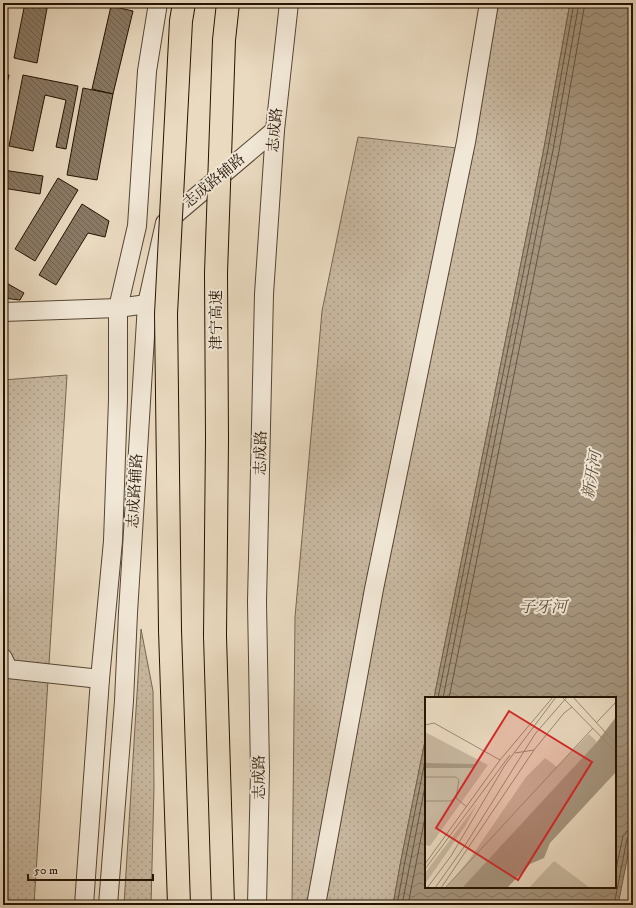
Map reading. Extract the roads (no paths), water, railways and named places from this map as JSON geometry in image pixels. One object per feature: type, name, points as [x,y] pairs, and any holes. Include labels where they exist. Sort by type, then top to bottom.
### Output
[{"type":"highway","points":[[179,905],[170,630],[166,314],[184,3]]},
{"type":"highway","name":"津宁高速","points":[[223,905],[216,636],[216,273],[224,40],[228,3]]},
{"type":"street","points":[[84,905],[100,679],[113,542],[118,400],[118,308],[137,226],[147,71],[158,3]]},
{"type":"street","name":"志成路","points":[[257,905],[260,771],[257,602],[264,294],[275,130],[289,3]]},
{"type":"street","points":[[316,905],[374,588],[466,142],[488,3]]},
{"type":"street","name":"志成路辅路","points":[[108,905],[124,701],[146,304],[165,223],[275,130]]},
{"type":"street","points":[[3,312],[118,308],[146,304]]},
{"type":"street","points":[[5,668],[100,679]]},
{"type":"water","name":"子牙河","points":[[570,3],[633,3],[633,830],[618,905],[393,905],[425,741],[425,888],[616,888],[616,697],[434,697],[544,148]]},
{"type":"water label","name":"新开河","points":[[592,475]]}]
